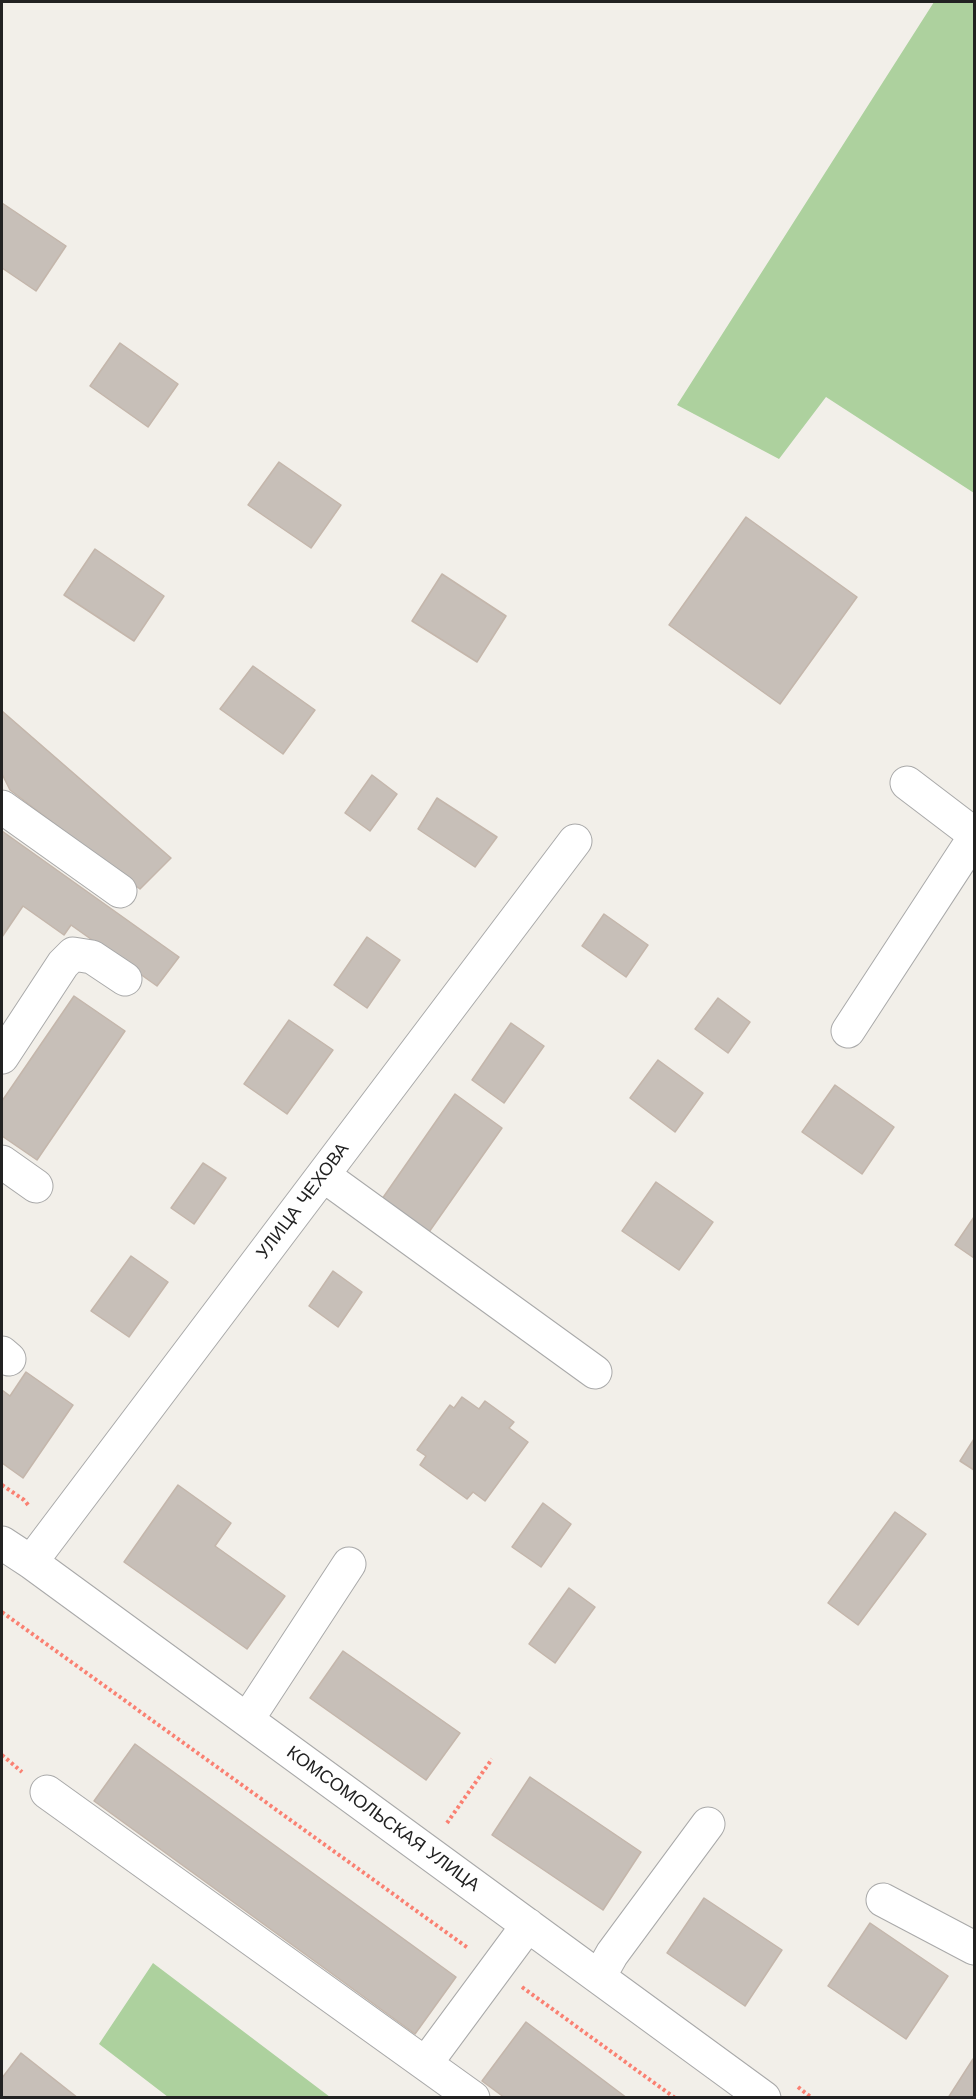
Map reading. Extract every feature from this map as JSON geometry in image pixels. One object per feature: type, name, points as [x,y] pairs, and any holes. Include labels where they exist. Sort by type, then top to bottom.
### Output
[{"type":"street","points":[[848,1031],[975,836],[907,783]]},
{"type":"street","points":[[2,807],[120,891]]},
{"type":"street","name":"УЛИЦА ЧЕХОВА","points":[[31,1562],[575,841]]},
{"type":"street","points":[[2,1057],[63,964],[73,954],[92,957],[125,980]]},
{"type":"street","points":[[2,1162],[36,1186]]},
{"type":"street","points":[[323,1175],[595,1372]]},
{"type":"street","name":"КОМСОМОЛЬСКАЯ УЛИЦА","points":[[2,1543],[764,2097]]},
{"type":"street","points":[[246,1720],[349,1564]]},
{"type":"street","points":[[47,1792],[473,2097]]},
{"type":"street","points":[[599,1977],[612,1954],[708,1824]]},
{"type":"street","points":[[883,1900],[975,1948]]},
{"type":"street","points":[[426,2064],[528,1925]]},
{"type":"path","points":[[2,1612],[675,2097]]},
{"type":"path","points":[[442,1831],[492,1759]]},
{"type":"green space","points":[[934,2],[974,2],[974,493],[826,397],[779,459],[677,405]]},
{"type":"green space","points":[[153,1963],[330,2097],[168,2097],[99,2044]]},
{"type":"building","points":[[2,203],[66,246],[36,291],[2,268]]},
{"type":"building","points":[[120,343],[178,384],[148,427],[90,386]]},
{"type":"building","points":[[279,462],[341,505],[311,548],[248,505]]},
{"type":"building","points":[[746,517],[857,597],[780,704],[669,625]]},
{"type":"building","points":[[95,549],[164,596],[134,641],[64,595]]},
{"type":"building","points":[[442,574],[506,616],[477,662],[412,621]]},
{"type":"building","points":[[253,666],[315,710],[283,754],[220,709]]},
{"type":"building","points":[[2,711],[171,858],[140,889],[10,790],[2,774]]},
{"type":"building","points":[[372,775],[397,794],[370,831],[345,813]]},
{"type":"building","points":[[437,798],[497,837],[475,867],[418,829]]},
{"type":"building","points":[[2,831],[179,957],[157,986],[71,925],[64,935],[23,906],[2,937]]},
{"type":"building","points":[[604,914],[648,945],[626,977],[582,946]]},
{"type":"building","points":[[367,937],[400,960],[367,1008],[334,985]]},
{"type":"building","points":[[74,996],[125,1031],[37,1160],[2,1136],[2,1101]]},
{"type":"building","points":[[718,998],[750,1022],[728,1053],[695,1029]]},
{"type":"building","points":[[289,1020],[333,1050],[287,1114],[244,1084]]},
{"type":"building","points":[[511,1023],[544,1046],[504,1103],[472,1080]]},
{"type":"building","points":[[658,1060],[703,1093],[675,1132],[630,1098]]},
{"type":"building","points":[[835,1085],[894,1127],[862,1174],[802,1132]]},
{"type":"building","points":[[455,1094],[502,1128],[429,1232],[382,1199]]},
{"type":"building","points":[[203,1163],[226,1178],[194,1224],[171,1208]]},
{"type":"building","points":[[656,1182],[713,1222],[679,1270],[622,1231]]},
{"type":"building","points":[[974,1217],[974,1258],[955,1245]]},
{"type":"building","points":[[131,1256],[168,1282],[129,1337],[91,1311]]},
{"type":"building","points":[[333,1271],[362,1292],[338,1327],[309,1306]]},
{"type":"building","points":[[26,1372],[73,1405],[23,1478],[2,1463],[2,1390],[10,1396]]},
{"type":"building","points":[[462,1397],[479,1409],[485,1401],[514,1422],[509,1428],[528,1442],[485,1501],[473,1492],[467,1499],[420,1465],[426,1456],[417,1450],[450,1405],[454,1408]]},
{"type":"building","points":[[974,1439],[974,1470],[960,1461]]},
{"type":"building","points":[[178,1485],[231,1523],[215,1546],[285,1596],[247,1649],[124,1562]]},
{"type":"building","points":[[543,1503],[571,1524],[541,1567],[512,1547]]},
{"type":"building","points":[[895,1512],[926,1534],[858,1625],[828,1603]]},
{"type":"building","points":[[569,1588],[595,1607],[555,1663],[529,1644]]},
{"type":"building","points":[[343,1651],[460,1733],[426,1780],[310,1698]]},
{"type":"building","points":[[135,1744],[456,1977],[415,2034],[94,1801]]},
{"type":"building","points":[[530,1777],[641,1852],[603,1910],[492,1835]]},
{"type":"building","points":[[704,1898],[782,1950],[745,2006],[667,1953]]},
{"type":"building","points":[[870,1923],[948,1976],[906,2039],[828,1986]]},
{"type":"building","points":[[526,2022],[627,2098],[505,2098],[482,2081]]},
{"type":"building","points":[[21,2053],[78,2098],[2,2098],[2,2078]]},
{"type":"building","points":[[973,2059],[974,2098],[948,2098]]}]
